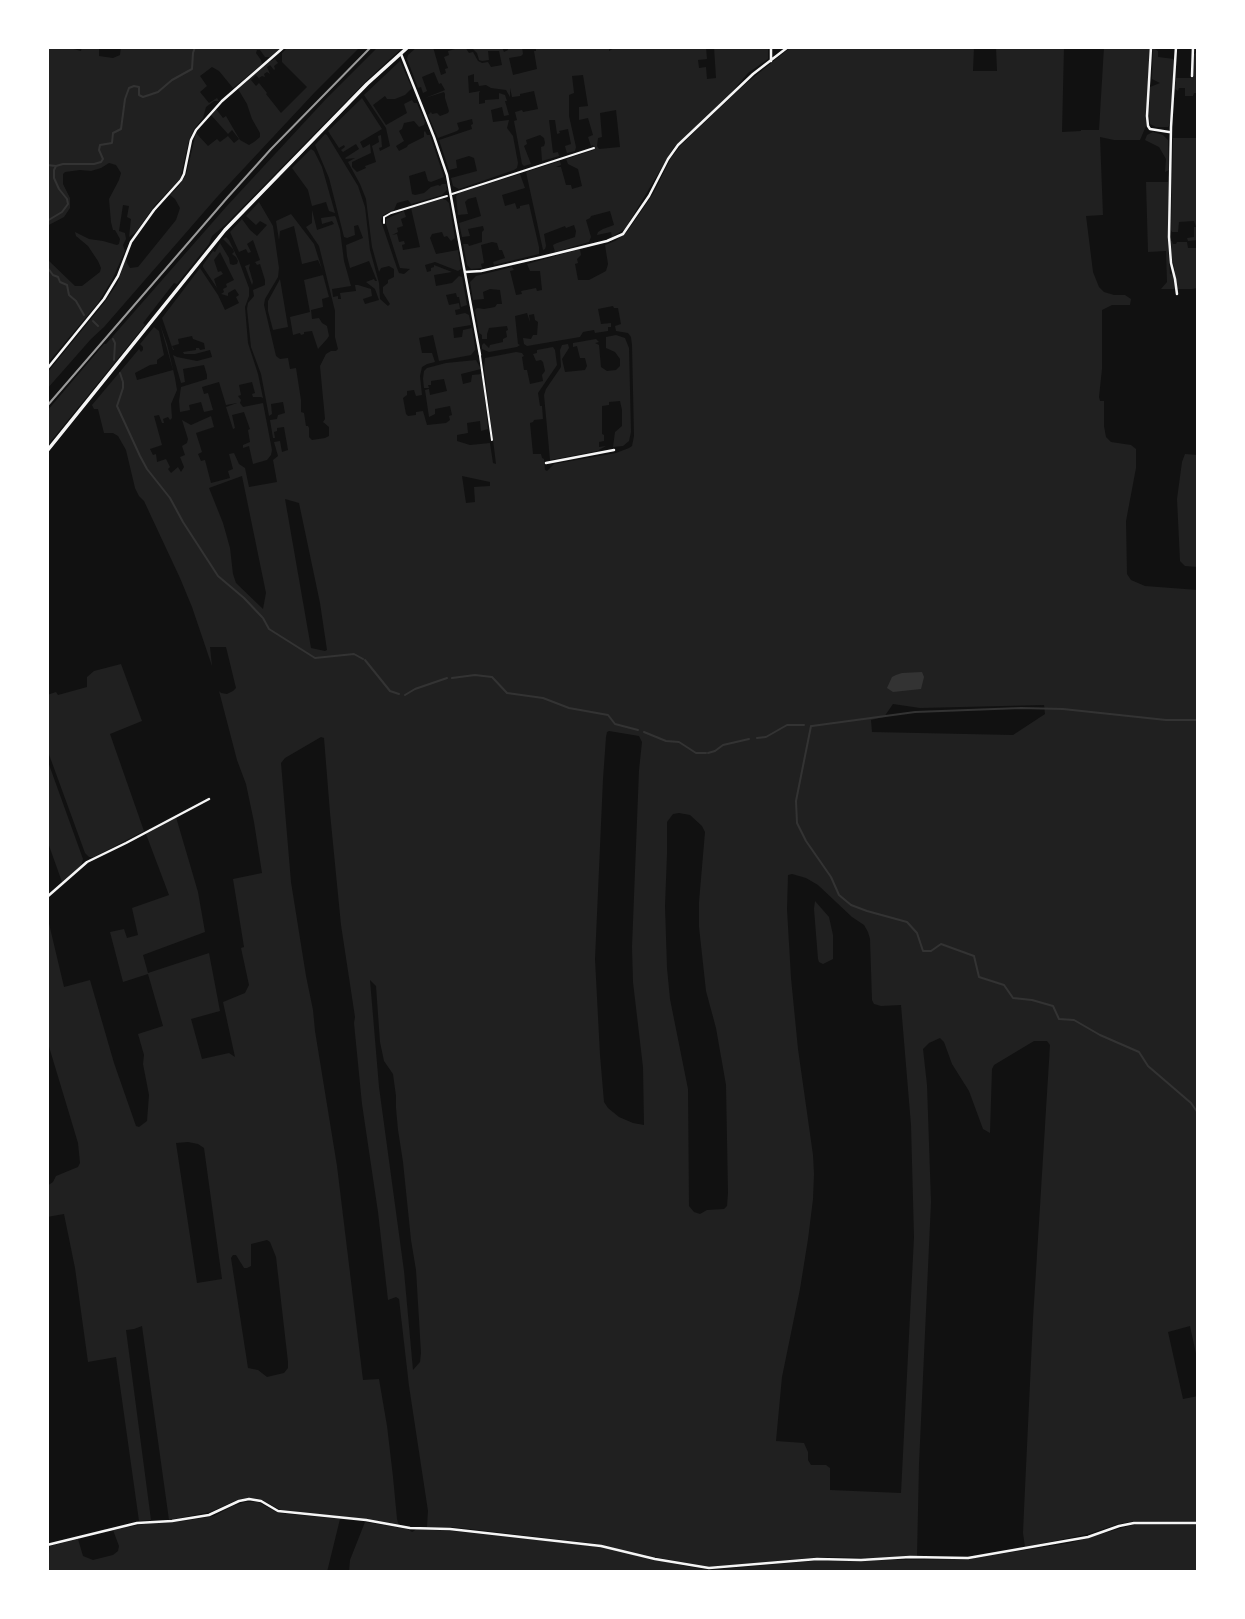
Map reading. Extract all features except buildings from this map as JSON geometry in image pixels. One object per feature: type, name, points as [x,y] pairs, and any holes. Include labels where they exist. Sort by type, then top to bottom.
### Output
[{"type":"street","points":[[47,369],[104,299],[118,276],[131,242],[154,210],[181,180],[196,130],[222,100],[284,47]]},
{"type":"street","points":[[47,451],[225,230],[359,92],[408,47]]},
{"type":"street","points":[[771,47],[771,61]]},
{"type":"street","points":[[465,272],[542,257],[607,241],[623,234],[649,196],[678,145],[753,74],[788,47]]},
{"type":"street","points":[[1151,47],[1148,126],[1150,129],[1171,132]]},
{"type":"street","points":[[1176,47],[1171,132],[1170,252],[1177,294]]},
{"type":"street","points":[[1192,76],[1193,47]]},
{"type":"street","points":[[401,54],[447,176],[480,355]]},
{"type":"street","points":[[546,463],[614,450]]},
{"type":"street","points":[[47,897],[87,862],[209,799]]},
{"type":"street","points":[[47,1545],[137,1523],[209,1515],[249,1499],[261,1501],[278,1511],[366,1520],[410,1528],[450,1529],[601,1546],[668,1562],[709,1568],[817,1559],[968,1558],[1088,1537],[1119,1525],[1198,1523]]},
{"type":"lane","points":[[451,194],[594,148]]},
{"type":"lane","points":[[480,355],[492,440]]},
{"type":"path","points":[[383,223],[388,214],[451,194]]},
{"type":"shaded area","points":[[47,47],[66,47],[81,51],[82,47],[99,47],[99,56],[113,58],[120,55],[121,47],[282,47],[270,57],[265,57],[257,50],[262,64],[233,88],[219,71],[212,67],[200,76],[207,86],[200,92],[209,103],[217,98],[219,101],[206,107],[203,118],[194,129],[180,179],[129,237],[129,206],[123,205],[119,231],[125,233],[125,251],[112,280],[98,303],[47,364],[47,259],[75,286],[82,286],[100,272],[98,261],[75,232],[89,239],[119,244],[120,239],[111,222],[109,199],[121,173],[116,165],[109,163],[91,171],[65,172],[63,184],[70,198],[70,208],[64,217],[47,226]]},
{"type":"shaded area","points":[[288,47],[360,47],[217,197],[47,389],[47,373],[104,303],[117,284],[126,258],[130,268],[138,267],[176,220],[180,208],[170,195],[186,175],[196,133],[208,146],[217,139],[220,142],[228,136],[234,143],[239,139],[232,130],[228,134],[211,115],[216,109],[223,118],[226,116],[240,140],[249,145],[260,137],[260,133],[238,89],[275,59],[278,63],[274,70],[270,65],[267,67],[270,74],[264,74],[265,77],[259,78],[261,81],[256,75],[251,80],[256,86],[259,83],[281,113],[307,87],[282,62],[282,53]]},
{"type":"shaded area","points":[[378,47],[403,47],[212,236],[209,244],[177,284],[174,283],[143,323],[145,325],[47,446],[47,411],[226,207]]},
{"type":"shaded area","points":[[417,47],[433,47],[441,75],[446,73],[445,69],[448,68],[444,57],[455,47],[465,47],[469,53],[473,52],[478,61],[488,62],[491,67],[502,65],[499,51],[488,51],[489,60],[482,61],[473,49],[502,47],[504,52],[508,47],[522,47],[521,56],[509,58],[513,75],[537,69],[534,51],[536,47],[613,47],[609,51],[616,47],[706,47],[707,59],[698,60],[699,68],[706,67],[707,79],[716,78],[714,47],[768,47],[768,59],[748,73],[729,95],[674,147],[625,229],[612,237],[611,232],[597,235],[603,229],[614,225],[610,211],[591,216],[586,220],[591,237],[589,242],[555,252],[553,245],[575,237],[574,225],[544,234],[546,246],[543,250],[526,172],[560,161],[561,165],[556,167],[561,167],[566,185],[571,185],[572,189],[582,186],[578,169],[568,164],[566,159],[594,150],[588,137],[593,135],[588,118],[579,120],[579,107],[588,106],[583,75],[572,76],[574,93],[569,95],[569,116],[575,151],[567,153],[566,150],[565,146],[571,144],[568,129],[557,134],[555,120],[549,120],[553,153],[558,152],[559,156],[542,161],[541,147],[545,143],[540,135],[526,140],[527,144],[524,146],[531,164],[524,166],[514,121],[517,120],[515,112],[538,109],[534,91],[512,97],[510,88],[510,97],[506,90],[479,86],[478,82],[474,82],[474,74],[468,76],[469,93],[480,91],[479,104],[485,103],[485,100],[499,99],[499,93],[505,95],[509,115],[504,116],[502,107],[491,110],[493,122],[509,120],[507,128],[513,136],[518,163],[514,170],[459,189],[453,186],[451,178],[477,171],[474,158],[469,156],[456,160],[457,168],[449,170],[439,140],[472,129],[472,119],[457,123],[457,131],[438,138],[428,115],[431,112],[440,116],[448,113],[445,94],[444,92],[425,98],[445,90],[434,72],[422,77],[427,91],[423,93],[421,87],[418,88],[407,59]],"holes":[[[616,110],[620,147],[599,149],[597,146],[598,138],[602,137],[600,113]]]},
{"type":"shaded area","points":[[791,47],[974,47],[973,71],[997,71],[996,47],[1064,47],[1062,132],[1099,130],[1104,47],[1150,47],[1146,126],[1140,140],[1100,137],[1103,215],[1086,216],[1093,272],[1099,287],[1104,292],[1125,295],[1131,299],[1130,305],[1112,305],[1102,310],[1099,397],[1100,401],[1104,401],[1106,437],[1111,442],[1131,445],[1136,449],[1136,468],[1126,521],[1127,574],[1131,580],[1145,586],[1198,590],[1198,1363],[1190,1326],[1168,1332],[1183,1399],[1198,1396],[1198,1522],[1135,1521],[1025,1547],[1023,1533],[1033,1319],[1050,1045],[1047,1041],[1034,1041],[994,1065],[990,1133],[983,1129],[969,1091],[940,1038],[923,1049],[927,1085],[931,1202],[917,1556],[821,1557],[710,1567],[590,1543],[452,1527],[427,1527],[428,1511],[399,1299],[396,1297],[388,1300],[362,1104],[355,1017],[341,925],[324,738],[321,737],[281,763],[291,882],[337,1166],[363,1380],[379,1379],[399,1526],[365,1519],[281,1510],[260,1499],[252,1498],[239,1499],[210,1512],[169,1520],[142,1326],[126,1330],[151,1520],[139,1521],[116,1357],[88,1362],[75,1268],[64,1214],[47,1217],[47,1186],[56,1176],[78,1167],[80,1163],[78,1143],[47,1040],[47,915],[64,987],[90,980],[114,1063],[136,1126],[139,1127],[147,1121],[149,1095],[143,1064],[144,1055],[138,1034],[163,1026],[148,974],[123,982],[110,932],[124,929],[127,938],[138,935],[132,908],[169,895],[146,834],[176,817],[198,892],[205,932],[143,955],[148,973],[209,953],[220,1011],[191,1019],[202,1059],[229,1053],[235,1057],[223,1002],[245,993],[249,985],[241,948],[244,947],[233,879],[262,873],[246,784],[219,691],[227,694],[236,688],[226,647],[210,647],[212,666],[180,578],[144,501],[135,488],[126,450],[118,436],[104,433],[98,409],[94,409],[92,405],[139,349],[141,352],[143,350],[140,344],[154,327],[159,331],[164,355],[157,360],[157,364],[135,373],[137,380],[173,370],[160,324],[167,344],[175,378],[177,390],[171,404],[172,418],[163,419],[162,423],[159,415],[154,416],[162,445],[150,449],[153,455],[156,454],[157,462],[166,459],[171,473],[178,467],[181,472],[184,467],[180,457],[185,455],[182,446],[188,439],[182,420],[191,425],[211,416],[214,427],[196,433],[202,452],[198,454],[201,461],[205,460],[211,483],[230,478],[228,471],[233,469],[229,454],[234,453],[239,464],[245,468],[249,487],[277,482],[273,460],[278,456],[274,442],[280,441],[282,452],[288,450],[284,427],[277,428],[273,438],[270,420],[285,413],[283,402],[271,404],[272,414],[269,416],[261,374],[251,347],[248,303],[254,296],[253,290],[265,285],[260,264],[255,262],[260,260],[253,240],[247,244],[251,252],[248,253],[246,249],[239,252],[230,232],[242,219],[257,236],[267,225],[260,221],[256,225],[246,216],[259,202],[273,226],[279,268],[278,277],[264,305],[276,356],[280,359],[288,358],[290,369],[296,368],[301,412],[304,413],[306,426],[309,428],[309,437],[312,440],[325,438],[329,436],[329,427],[323,422],[325,419],[320,366],[326,354],[338,349],[335,311],[319,246],[306,227],[312,223],[312,210],[317,230],[334,224],[332,221],[322,224],[321,218],[335,216],[340,230],[351,286],[332,289],[333,297],[338,296],[338,299],[341,299],[340,293],[356,291],[355,285],[358,285],[371,289],[372,296],[363,299],[365,304],[379,300],[375,289],[366,282],[374,279],[377,281],[369,261],[350,268],[346,245],[363,238],[358,225],[354,226],[355,235],[344,237],[329,178],[315,145],[327,135],[358,186],[365,207],[380,299],[388,306],[390,304],[383,293],[383,287],[394,277],[394,269],[389,266],[381,268],[379,272],[372,247],[366,199],[348,162],[355,158],[345,158],[359,149],[356,144],[343,152],[341,150],[344,145],[339,148],[328,131],[362,98],[382,129],[360,142],[363,148],[370,144],[371,153],[352,162],[352,167],[357,172],[376,162],[372,146],[379,142],[378,136],[381,135],[380,151],[390,146],[386,128],[364,95],[400,61],[412,88],[405,95],[395,99],[387,99],[385,96],[373,105],[386,125],[407,113],[404,104],[412,100],[417,103],[424,125],[419,127],[414,121],[404,123],[399,131],[404,141],[396,146],[399,151],[407,147],[424,137],[425,131],[430,135],[444,177],[431,182],[428,181],[425,171],[409,176],[412,194],[424,193],[431,187],[442,184],[446,184],[447,190],[442,195],[411,204],[408,200],[397,203],[394,210],[383,215],[381,221],[399,273],[404,274],[410,269],[400,268],[386,219],[404,211],[406,217],[401,219],[403,226],[397,228],[398,232],[392,235],[397,234],[399,242],[404,241],[403,250],[420,247],[411,208],[442,199],[449,203],[455,238],[451,241],[447,236],[444,237],[442,232],[432,234],[430,238],[436,254],[458,250],[461,269],[458,271],[435,262],[425,265],[427,272],[431,271],[434,265],[452,272],[434,275],[436,286],[452,283],[459,276],[462,277],[467,305],[461,307],[456,293],[446,295],[449,305],[459,303],[460,309],[455,310],[456,315],[469,315],[471,325],[453,328],[454,338],[462,337],[463,330],[472,328],[475,347],[471,355],[439,361],[433,335],[419,338],[422,353],[432,353],[435,362],[422,367],[422,395],[416,396],[414,390],[407,391],[403,398],[406,414],[416,415],[416,412],[423,411],[427,425],[450,420],[450,406],[435,409],[435,414],[429,417],[425,390],[429,389],[430,395],[447,391],[444,379],[431,381],[429,388],[424,388],[424,371],[446,363],[476,360],[481,369],[461,374],[463,384],[471,382],[472,375],[482,374],[488,429],[481,431],[480,421],[467,423],[468,433],[457,435],[457,441],[470,445],[490,443],[493,463],[496,464],[485,358],[522,353],[524,370],[527,370],[530,384],[543,381],[542,375],[545,371],[543,362],[536,361],[533,354],[537,353],[537,350],[553,347],[557,365],[538,393],[543,419],[530,423],[533,454],[541,454],[547,471],[554,464],[616,453],[632,446],[631,337],[628,333],[616,331],[615,326],[621,324],[618,308],[613,306],[598,309],[601,324],[611,323],[608,331],[583,332],[580,337],[527,346],[523,338],[531,339],[533,335],[537,335],[538,322],[534,314],[529,315],[530,322],[527,313],[515,316],[520,345],[489,352],[482,349],[482,345],[484,343],[489,348],[490,345],[503,342],[507,337],[507,326],[489,328],[487,339],[482,339],[475,310],[502,304],[500,290],[490,289],[483,292],[484,299],[473,300],[470,282],[476,276],[512,267],[514,270],[510,271],[516,295],[522,294],[521,291],[536,288],[537,291],[542,290],[540,271],[530,271],[527,264],[580,249],[581,255],[575,264],[578,280],[589,280],[606,271],[608,264],[605,245],[627,232],[681,145],[744,85]],"holes":[[[242,476],[266,593],[263,609],[236,583],[223,523],[209,488]],[[462,476],[490,482],[490,486],[474,487],[475,502],[466,503]],[[285,499],[299,503],[320,603],[325,651],[311,648]],[[893,704],[920,708],[1044,705],[1045,714],[1013,735],[872,732],[871,720],[884,717]],[[607,732],[639,736],[642,742],[632,947],[633,982],[643,1067],[644,1125],[619,1117],[604,1102],[595,959]],[[673,814],[690,815],[705,832],[699,927],[706,991],[726,1085],[728,1193],[727,1206],[724,1209],[707,1210],[700,1214],[689,1206],[688,1089],[670,999],[667,968],[667,822]],[[788,875],[806,878],[818,885],[864,925],[868,932],[874,1004],[901,1005],[911,1125],[914,1237],[901,1493],[830,1490],[830,1468],[826,1465],[811,1465],[804,1443],[776,1441],[782,1377],[808,1239],[814,1174],[798,1049],[787,909]],[[370,980],[376,986],[384,1061],[393,1074],[416,1270],[421,1353],[420,1362],[413,1370],[404,1271],[379,1087]],[[188,1142],[204,1148],[222,1279],[197,1283],[176,1143]],[[267,1240],[270,1242],[276,1257],[288,1362],[284,1373],[267,1377],[258,1370],[248,1368],[231,1258],[233,1255],[247,1268],[251,1266],[251,1244]]]},
{"type":"shaded area","points":[[1197,47],[1198,93],[1185,96],[1185,88],[1179,88],[1178,91],[1175,89],[1176,78],[1193,78]]},
{"type":"shaded area","points":[[1153,48],[1158,51],[1158,57],[1174,59],[1171,123],[1168,127],[1150,124],[1150,87],[1160,83],[1152,79]]},
{"type":"shaded area","points":[[1153,132],[1168,140],[1169,170],[1165,172],[1166,159],[1159,147],[1145,140],[1147,135]]},
{"type":"shaded area","points":[[1173,138],[1198,138],[1198,240],[1188,241],[1187,238],[1194,237],[1194,221],[1179,222],[1178,232],[1171,230]]},
{"type":"shaded area","points":[[311,149],[322,167],[335,213],[329,211],[326,202],[312,206],[308,190],[292,168]]},
{"type":"shaded area","points":[[520,174],[525,188],[502,195],[505,206],[515,203],[517,209],[529,204],[539,254],[494,265],[493,262],[505,258],[497,243],[492,242],[481,245],[484,263],[481,264],[482,268],[471,269],[467,265],[463,244],[469,246],[482,242],[484,230],[483,226],[468,229],[470,236],[462,237],[459,223],[481,216],[476,197],[465,202],[468,214],[458,215],[456,196]]},
{"type":"shaded area","points":[[1146,182],[1168,182],[1170,274],[1173,275],[1175,271],[1171,241],[1173,244],[1187,242],[1188,248],[1198,248],[1198,288],[1161,289],[1167,282],[1166,251],[1148,252]]},
{"type":"shaded area","points":[[291,214],[314,244],[322,269],[318,260],[302,264],[294,226],[280,231],[279,240],[276,221]]},
{"type":"shaded area","points":[[226,237],[229,240],[239,261],[249,288],[245,307],[248,343],[263,398],[253,397],[252,394],[255,393],[252,382],[239,385],[241,395],[238,396],[243,407],[263,403],[272,450],[267,460],[253,464],[249,446],[243,448],[243,445],[250,442],[250,429],[244,412],[232,415],[233,429],[226,407],[237,403],[226,405],[219,382],[202,387],[204,394],[208,393],[213,410],[204,412],[201,402],[189,405],[190,410],[180,412],[181,387],[207,379],[207,375],[204,365],[183,369],[185,382],[181,383],[173,355],[197,361],[212,357],[210,350],[184,354],[183,352],[196,348],[205,349],[204,343],[192,336],[178,339],[179,344],[172,346],[173,350],[162,318],[200,268],[225,310],[239,303],[236,297],[239,295],[235,289],[228,293],[228,296],[221,294],[227,287],[226,284],[234,280],[220,252],[214,260],[218,272],[223,274],[214,279],[217,288],[203,267],[220,243],[230,264],[237,264],[236,257],[232,254],[233,249],[223,239]]},
{"type":"shaded area","points":[[250,264],[252,285],[245,266]]},
{"type":"shaded area","points":[[323,275],[329,297],[322,299],[323,307],[311,310],[312,319],[319,318],[327,326],[329,336],[318,349],[312,331],[293,335],[290,317],[310,312],[304,280]]},
{"type":"shaded area","points":[[280,279],[288,327],[273,330],[268,301]]},
{"type":"shaded area","points":[[616,335],[625,338],[629,348],[629,441],[623,446],[613,447],[615,432],[622,426],[622,410],[620,401],[609,402],[609,405],[602,406],[604,441],[599,442],[599,447],[606,446],[597,451],[550,460],[544,395],[561,367],[562,345],[568,344],[569,348],[562,359],[565,372],[585,370],[587,366],[585,358],[580,358],[577,346],[573,347],[573,343],[596,339],[599,342],[595,343],[599,345],[601,367],[607,371],[616,370],[620,366],[620,359],[615,352],[606,348],[606,337]]},
{"type":"shaded area","points":[[1185,454],[1198,455],[1198,567],[1185,566],[1180,561],[1177,499]]},
{"type":"shaded area","points":[[121,664],[142,721],[110,734],[144,831],[94,857],[89,857],[85,853],[47,749],[47,695],[56,692],[58,695],[87,687],[87,677],[94,671]]},
{"type":"shaded area","points":[[922,672],[924,677],[921,689],[893,692],[887,688],[892,677],[896,675]]},
{"type":"shaded area","points":[[47,759],[83,859],[81,866],[62,882],[47,840]]},
{"type":"shaded area","points":[[815,901],[829,917],[833,935],[833,959],[823,964],[818,959]]},
{"type":"shaded area","points":[[245,1502],[258,1502],[278,1513],[340,1519],[327,1572],[49,1572],[50,1546],[78,1539],[83,1556],[93,1560],[118,1551],[119,1546],[113,1530],[214,1516]]},
{"type":"shaded area","points":[[365,1522],[408,1529],[412,1532],[416,1529],[453,1531],[602,1547],[710,1570],[813,1561],[968,1559],[1070,1543],[1136,1524],[1198,1525],[1198,1572],[349,1572],[350,1560]]},
{"type":"waterway","points":[[47,221],[62,212],[68,204],[54,178],[56,166],[101,162],[103,159],[100,145],[112,143],[113,133],[121,129],[129,88],[139,87],[139,95],[143,97],[158,92],[192,69],[195,47]]},
{"type":"waterway","points":[[47,165],[56,166]]},
{"type":"waterway","points":[[47,267],[60,282],[67,285],[69,295],[84,315]]},
{"type":"waterway","points":[[93,321],[98,326]]},
{"type":"waterway","points":[[113,339],[114,360]]},
{"type":"waterway","points":[[120,373],[123,388],[117,406],[147,469],[170,498],[218,576],[262,617]]},
{"type":"waterway","points":[[263,618],[269,629],[315,658],[354,654],[363,659]]},
{"type":"waterway","points":[[365,660],[390,691],[399,694]]},
{"type":"waterway","points":[[452,678],[475,675],[492,677],[507,693],[543,698],[569,708],[608,715],[615,724],[638,730]]},
{"type":"waterway","points":[[405,695],[447,678]]},
{"type":"waterway","points":[[812,726],[915,712],[1021,708],[1063,709],[1166,720],[1198,720]]},
{"type":"waterway","points":[[757,738],[766,737],[787,725],[804,725]]},
{"type":"waterway","points":[[811,726],[796,801],[797,823],[831,877],[839,895],[851,905],[907,922],[917,933],[923,951],[931,951],[941,944],[974,956],[979,977],[1004,985],[1013,998],[1053,1006],[1059,1019],[1074,1020],[1139,1052],[1148,1066],[1191,1103],[1198,1113]]},
{"type":"waterway","points":[[644,732],[666,741],[679,742],[696,753],[706,753]]},
{"type":"waterway","points":[[708,753],[723,745],[749,739]]},
{"type":"railway","points":[[47,406],[271,149],[371,47]]}]
